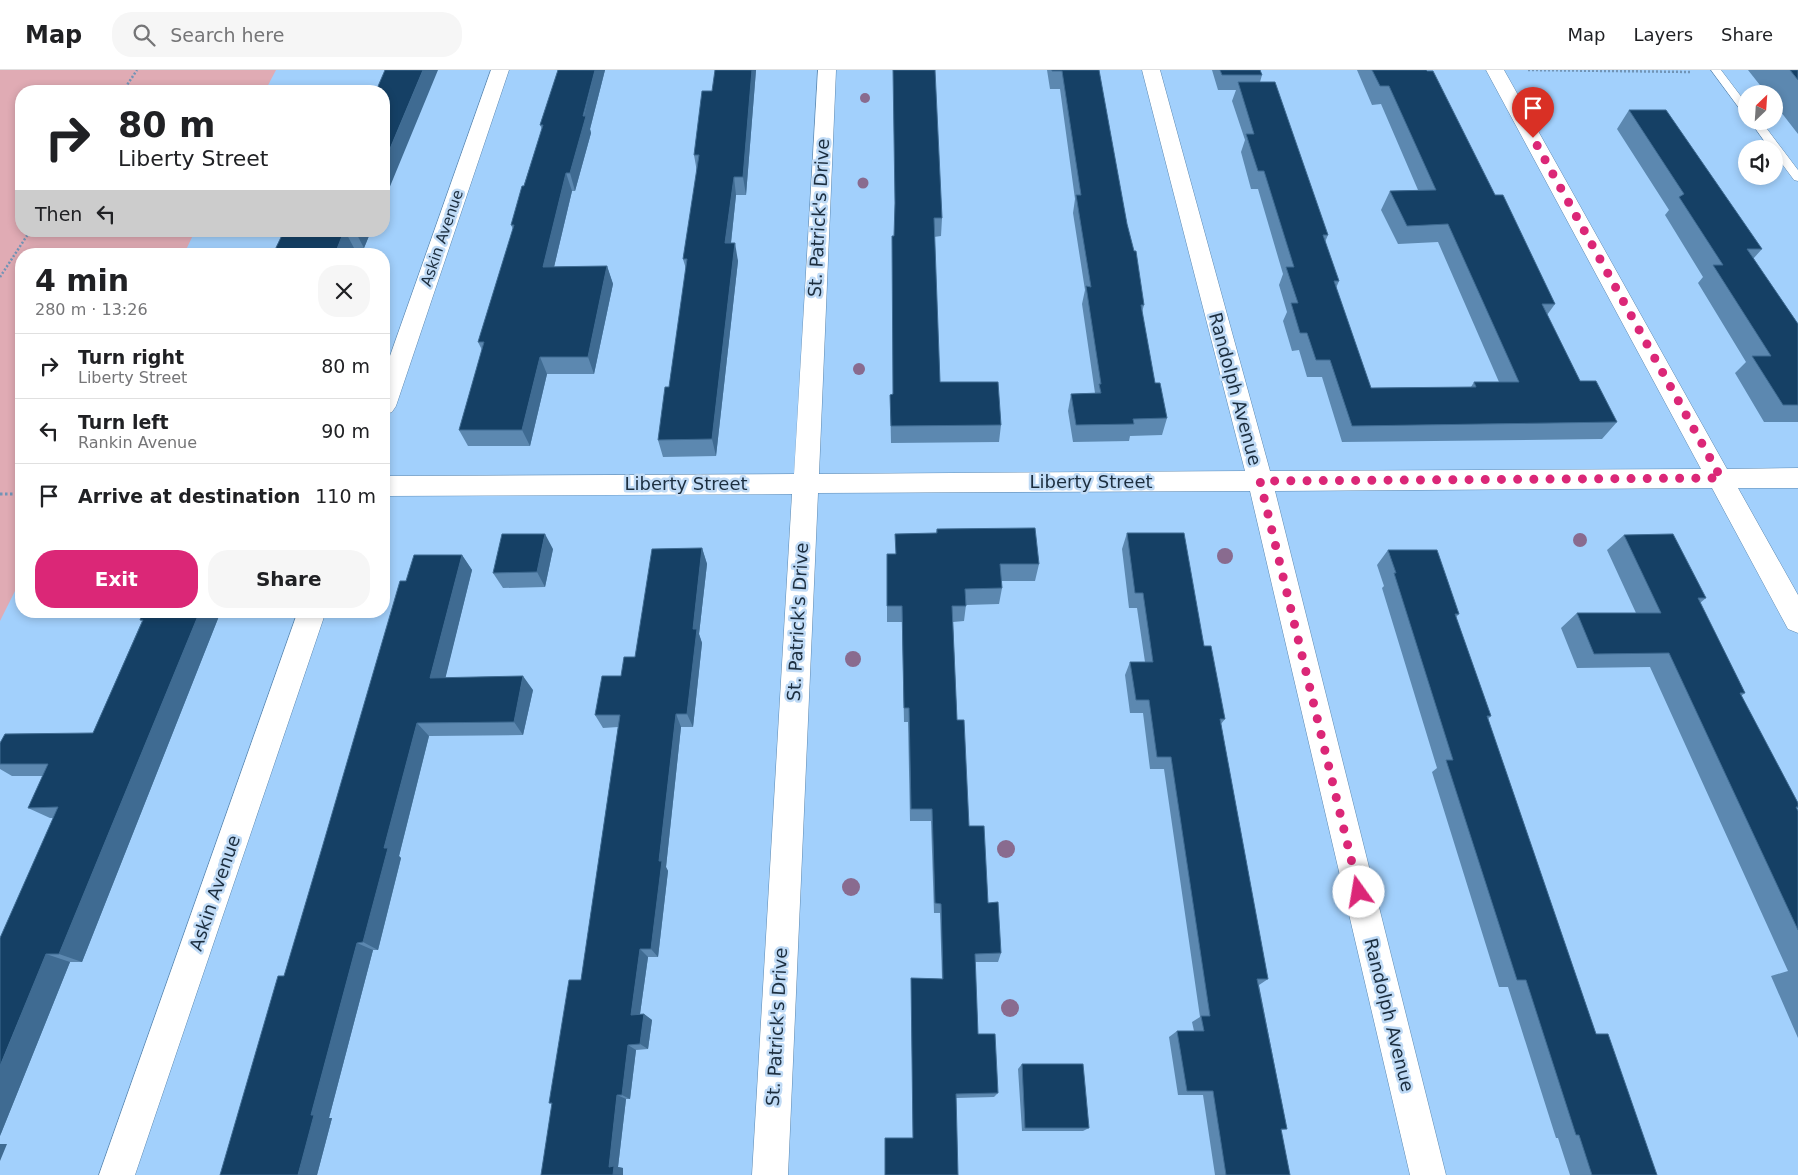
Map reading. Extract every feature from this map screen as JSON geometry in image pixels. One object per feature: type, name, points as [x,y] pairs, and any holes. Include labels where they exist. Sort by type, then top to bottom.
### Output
[{"type":"street","name":"Askin Avenue","points":[[390,389],[500,70]]},
{"type":"street","name":"St. Patrick's Drive","points":[[770,1175],[827,70]]},
{"type":"street","name":"Randolph Avenue","points":[[1151,70],[1260,481],[1428,1175]]},
{"type":"street","points":[[1495,70],[1798,621]]},
{"type":"street","name":"Liberty Street","points":[[390,486],[1798,478]]},
{"type":"street","name":"Askin Avenue","points":[[117,1175],[310,618]]},
{"type":"lane","points":[[1716,70],[1738,99]]},
{"type":"lane","points":[[1762,130],[1798,178]]},
{"type":"path","points":[[127,85],[137,70]]},
{"type":"path","points":[[1525,70],[1697,72]]},
{"type":"path","points":[[19,248],[26,237]]},
{"type":"path","points":[[0,277],[15,254]]},
{"type":"path","points":[[0,494],[15,494]]},
{"type":"shaded area","points":[[0,70],[276,70],[268,85],[15,85],[15,237],[192,237],[187,248],[15,248],[15,591],[0,621]]},
{"type":"building","points":[[385,70],[423,70],[390,149],[390,85],[379,85]]},
{"type":"building","points":[[558,70],[595,70],[583,116],[586,116],[570,173],[566,173],[543,267],[607,266],[588,357],[540,357],[522,430],[459,430],[484,342],[478,342],[514,225],[511,225],[522,186],[524,186],[543,125],[540,125]]},
{"type":"building","points":[[715,70],[752,70],[743,177],[734,177],[725,243],[735,243],[712,439],[658,440],[665,387],[669,387],[687,259],[683,259],[699,155],[694,155],[702,91],[712,91]]},
{"type":"building","points":[[893,70],[935,70],[942,218],[934,218],[940,382],[998,382],[1001,425],[891,426],[890,395],[893,394],[892,236],[894,236],[895,203]]},
{"type":"building","points":[[1052,70],[1099,70],[1127,224],[1134,251],[1136,251],[1144,305],[1141,305],[1155,383],[1160,383],[1167,418],[1133,419],[1134,424],[1076,425],[1071,394],[1101,393],[1099,384],[1101,384],[1086,286],[1091,287],[1076,195],[1081,195],[1062,71]]},
{"type":"building","points":[[1220,70],[1260,70],[1262,75],[1222,75]]},
{"type":"building","points":[[1372,70],[1433,71],[1495,195],[1503,195],[1555,304],[1542,304],[1580,381],[1596,381],[1617,422],[1352,426],[1330,360],[1316,360],[1307,333],[1300,333],[1291,303],[1298,303],[1286,267],[1294,267],[1264,171],[1258,171],[1246,134],[1254,134],[1238,82],[1275,82],[1328,235],[1323,235],[1339,281],[1334,281],[1371,388],[1476,387],[1474,382],[1519,382],[1448,224],[1407,226],[1390,191],[1436,190],[1389,86],[1380,86]]},
{"type":"building","points":[[1790,70],[1798,70],[1798,80]]},
{"type":"building","points":[[1629,110],[1666,110],[1762,249],[1747,249],[1798,324],[1798,405],[1783,405],[1752,356],[1771,356],[1713,265],[1723,265],[1679,197],[1684,194]]},
{"type":"building","points":[[281,237],[342,237],[337,248],[276,248]]},
{"type":"building","points":[[1035,528],[1039,564],[1000,564],[1002,588],[965,589],[966,606],[952,606],[957,720],[964,720],[969,826],[984,826],[988,903],[998,902],[1001,953],[975,954],[978,1034],[995,1034],[998,1093],[956,1094],[958,1175],[885,1175],[885,1138],[913,1138],[911,978],[943,979],[941,904],[935,903],[932,809],[911,809],[909,708],[904,708],[902,606],[887,606],[887,554],[896,554],[895,534],[937,533],[937,529]]},
{"type":"building","points":[[1127,533],[1184,533],[1204,646],[1211,646],[1225,719],[1220,719],[1268,979],[1257,979],[1287,1129],[1281,1129],[1290,1175],[1226,1175],[1213,1091],[1187,1091],[1177,1031],[1204,1031],[1201,1016],[1210,1016],[1171,757],[1157,757],[1149,700],[1136,700],[1130,662],[1153,662],[1143,593],[1135,593]]},
{"type":"building","points":[[502,534],[545,534],[537,572],[493,573]]},
{"type":"building","points":[[1673,534],[1706,598],[1698,598],[1745,693],[1740,693],[1798,803],[1798,807],[1796,807],[1798,811],[1798,930],[1669,653],[1594,654],[1577,613],[1661,613],[1624,535]]},
{"type":"building","points":[[702,548],[693,629],[697,629],[687,714],[676,714],[659,861],[662,861],[651,949],[640,949],[631,1015],[644,1014],[640,1044],[628,1045],[622,1095],[617,1095],[609,1167],[614,1166],[613,1175],[541,1175],[552,1103],[549,1103],[569,980],[581,980],[620,715],[595,715],[602,676],[621,676],[624,657],[635,657],[652,549]]},
{"type":"building","points":[[1388,550],[1437,550],[1459,614],[1455,614],[1491,716],[1487,716],[1596,1034],[1608,1034],[1657,1175],[1592,1175],[1579,1135],[1576,1135],[1526,980],[1517,980],[1446,760],[1453,760]]},
{"type":"building","points":[[414,555],[462,555],[430,678],[523,676],[514,722],[417,723],[384,848],[388,848],[363,942],[357,943],[311,1115],[314,1115],[298,1175],[220,1175],[278,976],[284,976],[400,581],[406,581]]},
{"type":"building","points":[[141,618],[197,618],[59,954],[46,954],[0,1066],[0,938],[58,807],[28,808],[48,764],[0,764],[0,743],[5,734],[93,733],[143,620],[140,620]]},
{"type":"building","points":[[1022,1064],[1083,1064],[1089,1128],[1025,1128]]},
{"type":"route","points":[[1359,892],[1260,481],[1721,478],[1533,138]]}]
